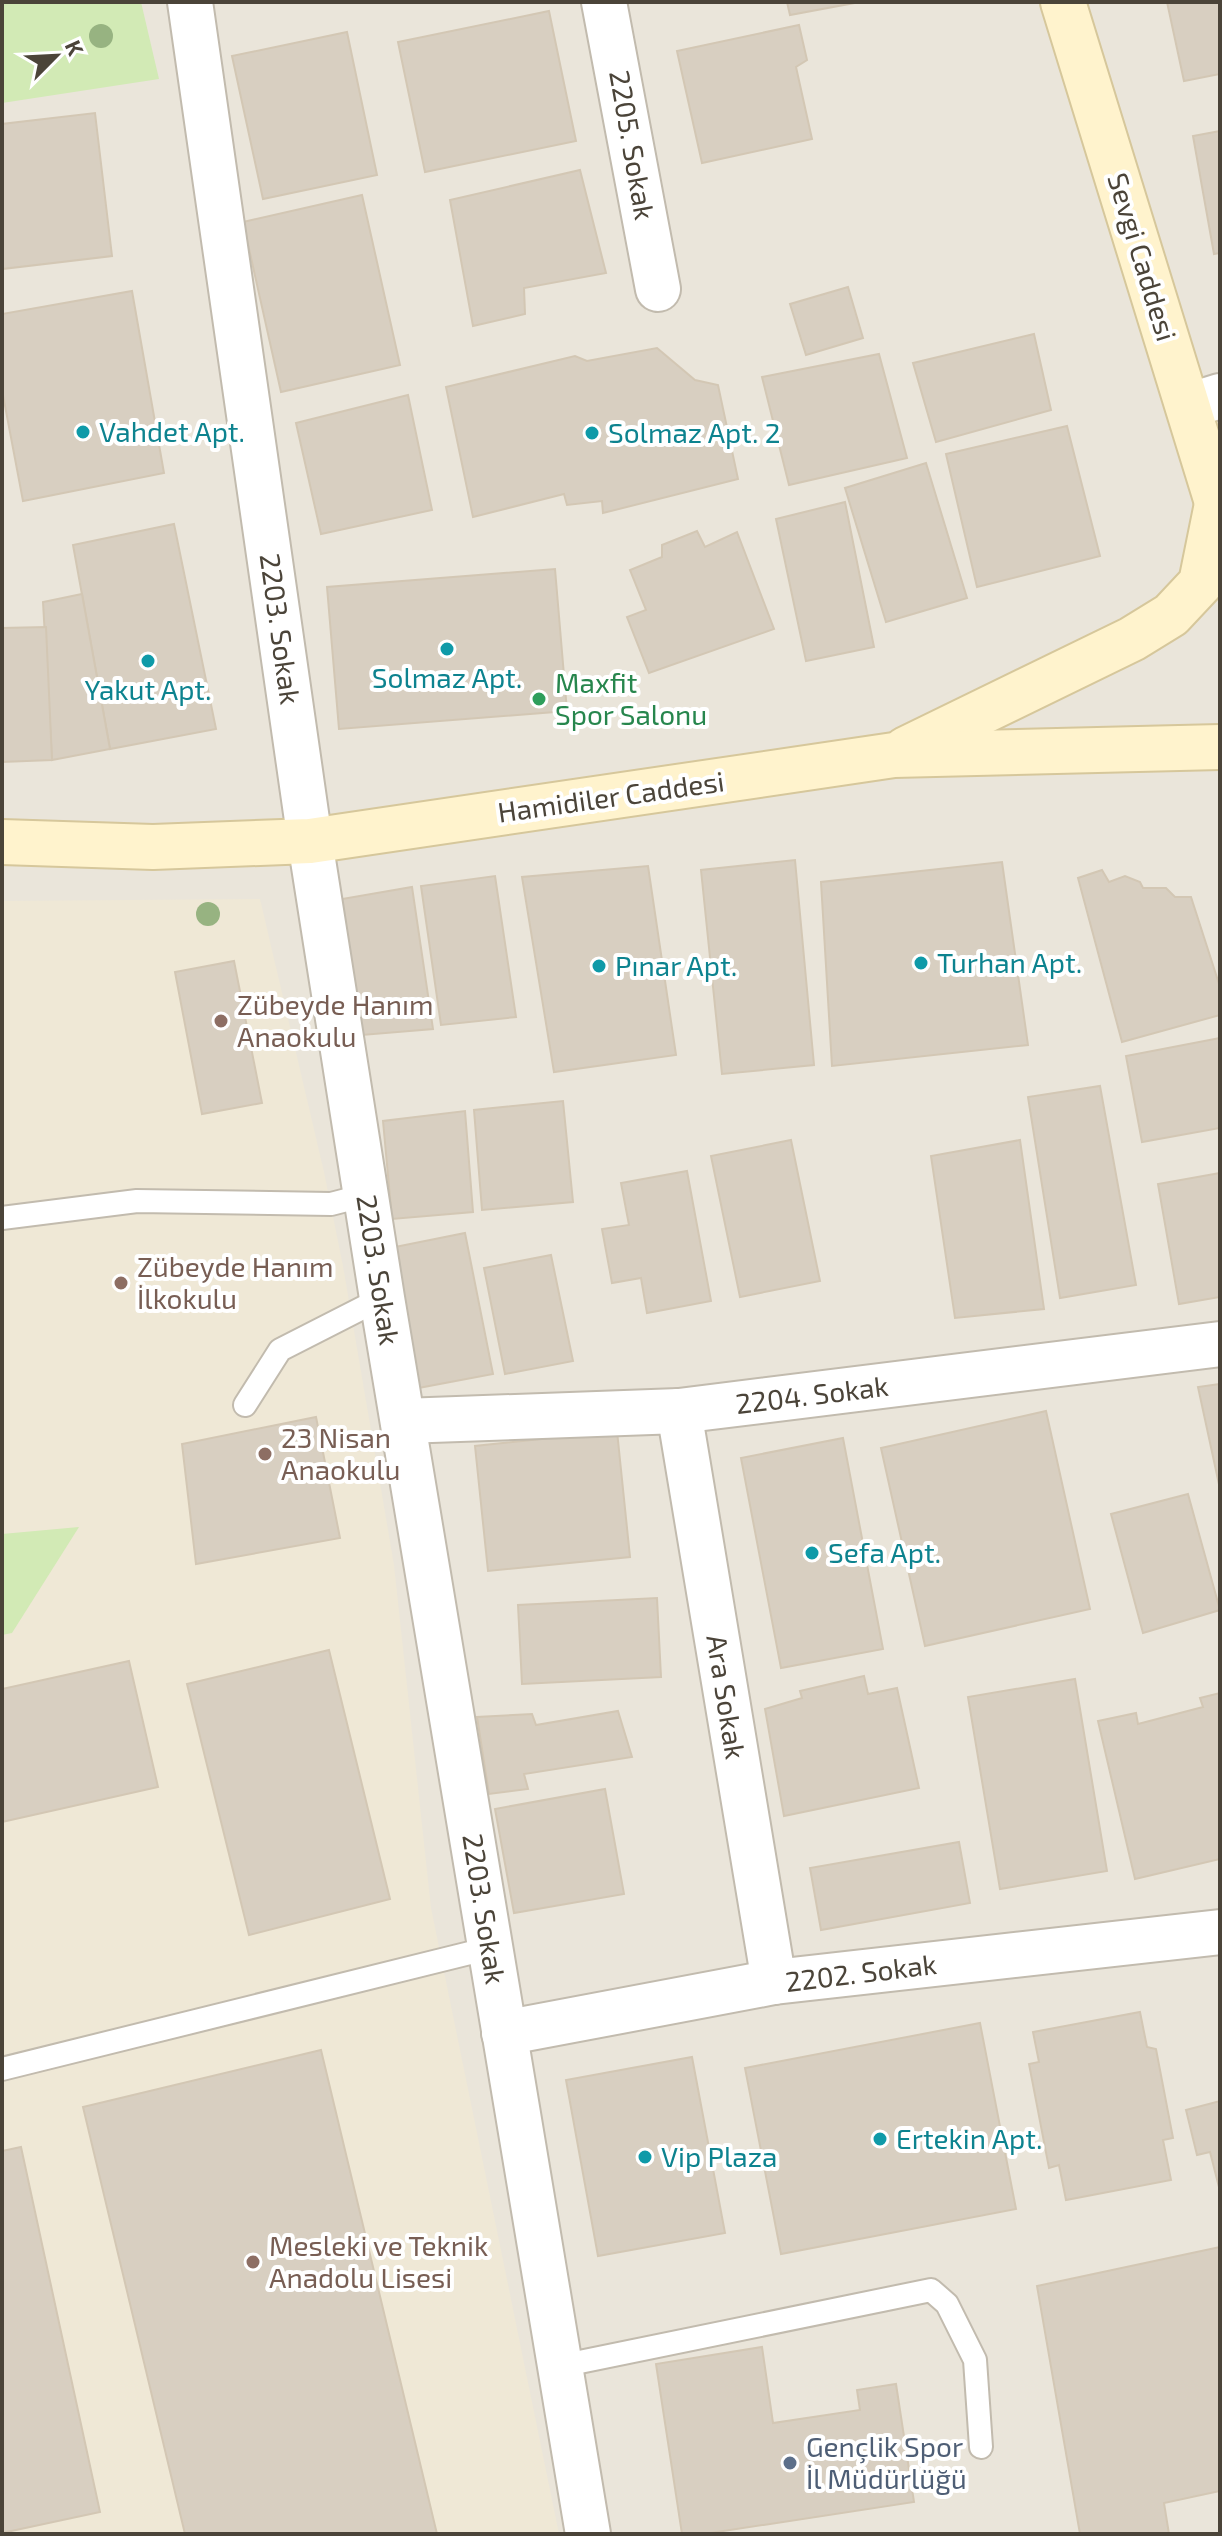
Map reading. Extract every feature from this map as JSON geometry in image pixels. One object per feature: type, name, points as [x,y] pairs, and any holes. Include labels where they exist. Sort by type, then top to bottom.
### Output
[{"type":"main road","name":"Sevgi Caddesi","points":[[1063,2],[1204,401],[1219,508]]},
{"type":"main road","points":[[894,755],[1132,639],[1171,615],[1201,583],[1219,508]]},
{"type":"main road","name":"Hamidiler Caddesi","points":[[2,842],[153,847],[310,841],[894,755],[1220,747]]},
{"type":"street","name":"2205. Sokak","points":[[604,2],[658,289]]},
{"type":"street","name":"2203. Sokak","points":[[203,4],[310,841],[382,1298],[588,2534]]},
{"type":"street","name":"2204. Sokak","points":[[403,1421],[679,1411],[1220,1344]]},
{"type":"street","name":"Ara Sokak","points":[[679,1411],[774,1982]]},
{"type":"street","name":"2202. Sokak","points":[[504,2033],[774,1982],[1220,1932]]},
{"type":"lane","points":[[2,1218],[137,1201],[331,1204],[366,1195]]},
{"type":"lane","points":[[245,1405],[280,1350],[382,1298]]},
{"type":"lane","points":[[2,2069],[490,1948]]},
{"type":"lane","points":[[560,2366],[931,2290],[947,2304],[975,2360],[981,2447]]},
{"type":"shaded area","points":[[2,2],[1220,2],[1220,2534],[2,2534]]},
{"type":"shaded area","name":"Mesleki ve Teknik Anadolu Lisesi","points":[[260,899],[343,1266],[394,1565],[431,1908],[559,2534],[2,2534],[2,901]]},
{"type":"green space","points":[[2,2],[141,2],[159,79],[2,103]]},
{"type":"green space","points":[[79,1527],[12,1633],[2,1635],[2,1534]]},
{"type":"building","points":[[787,2],[860,2],[790,15]]},
{"type":"building","points":[[1167,2],[1220,2],[1220,74],[1184,81]]},
{"type":"building","points":[[549,11],[576,141],[425,172],[398,42]]},
{"type":"building","points":[[799,25],[807,60],[796,67],[812,139],[702,163],[677,51]]},
{"type":"building","points":[[347,32],[377,175],[263,199],[232,56]]},
{"type":"building","points":[[95,113],[112,256],[2,269],[2,124]]},
{"type":"building","points":[[1220,131],[1220,253],[1214,254],[1193,136]]},
{"type":"building","points":[[580,170],[606,273],[524,288],[525,314],[473,326],[450,200]]},
{"type":"building","points":[[362,195],[400,365],[281,392],[243,222]]},
{"type":"building","points":[[848,287],[863,338],[806,355],[790,304]]},
{"type":"building","name":"Vahdet Apt.","points":[[132,291],[164,473],[23,501],[2,390],[2,314]]},
{"type":"building","points":[[1034,334],[1051,410],[936,442],[913,363]]},
{"type":"building","name":"Solmaz Apt. 2","points":[[657,348],[695,380],[718,385],[738,479],[603,513],[602,501],[567,505],[564,494],[473,517],[446,387],[575,356],[587,361]]},
{"type":"building","points":[[879,354],[907,458],[789,485],[762,377]]},
{"type":"building","points":[[408,395],[432,510],[321,534],[296,423]]},
{"type":"building","points":[[1067,426],[1100,556],[977,587],[946,454]]},
{"type":"building","points":[[926,463],[967,598],[886,622],[845,488]]},
{"type":"building","points":[[845,502],[874,647],[806,661],[776,519]]},
{"type":"building","name":"Yakut Apt.","points":[[174,524],[216,729],[110,749],[73,545]]},
{"type":"building","points":[[697,531],[705,547],[737,532],[774,629],[649,673],[627,617],[646,610],[630,570],[662,557],[662,545]]},
{"type":"building","name":"Solmaz Apt.","points":[[555,569],[567,711],[339,729],[327,587]]},
{"type":"building","points":[[82,594],[110,749],[52,760],[43,602]]},
{"type":"building","points":[[46,627],[52,760],[2,762],[2,628]]},
{"type":"building","points":[[795,860],[814,1065],[722,1074],[701,870]]},
{"type":"building","name":"Turhan Apt.","points":[[1002,862],[1028,1045],[832,1066],[821,882]]},
{"type":"building","name":"Pınar Apt.","points":[[648,866],[676,1055],[554,1072],[522,877]]},
{"type":"building","points":[[1102,870],[1109,882],[1125,876],[1140,882],[1143,888],[1166,888],[1175,897],[1191,897],[1220,987],[1220,1015],[1122,1042],[1078,878]]},
{"type":"building","points":[[495,876],[516,1017],[441,1025],[421,886]]},
{"type":"building","points":[[412,887],[433,1029],[362,1035],[342,899]]},
{"type":"building","points":[[234,961],[262,1103],[202,1114],[175,972]]},
{"type":"building","points":[[1220,1038],[1220,1128],[1142,1142],[1126,1056]]},
{"type":"building","points":[[1100,1086],[1136,1285],[1060,1298],[1028,1097]]},
{"type":"building","points":[[563,1101],[573,1202],[482,1210],[474,1110]]},
{"type":"building","points":[[465,1111],[473,1212],[392,1219],[383,1121]]},
{"type":"building","points":[[791,1140],[820,1281],[740,1297],[711,1156]]},
{"type":"building","points":[[1020,1140],[1044,1309],[955,1318],[931,1156]]},
{"type":"building","points":[[687,1171],[711,1301],[647,1313],[641,1278],[612,1283],[602,1229],[629,1225],[621,1183]]},
{"type":"building","points":[[1220,1173],[1220,1297],[1179,1304],[1158,1184]]},
{"type":"building","points":[[465,1233],[493,1374],[413,1389],[385,1249]]},
{"type":"building","points":[[551,1255],[573,1361],[505,1374],[484,1268]]},
{"type":"building","points":[[1220,1384],[1220,1489],[1198,1387]]},
{"type":"building","points":[[1046,1411],[1090,1609],[925,1646],[881,1448]]},
{"type":"building","points":[[316,1417],[340,1538],[196,1564],[182,1444]]},
{"type":"building","points":[[617,1431],[630,1557],[488,1571],[475,1446]]},
{"type":"building","name":"Sefa Apt.","points":[[843,1438],[883,1649],[781,1668],[741,1458]]},
{"type":"building","points":[[1188,1494],[1220,1610],[1143,1633],[1111,1514]]},
{"type":"building","points":[[657,1598],[661,1677],[522,1684],[518,1605]]},
{"type":"building","points":[[329,1650],[390,1899],[249,1935],[187,1684]]},
{"type":"building","points":[[129,1661],[158,1787],[2,1822],[2,1689]]},
{"type":"building","points":[[864,1676],[868,1694],[897,1688],[919,1788],[784,1816],[765,1709],[802,1698],[800,1691]]},
{"type":"building","points":[[1075,1679],[1107,1871],[1000,1889],[968,1697]]},
{"type":"building","points":[[1220,1693],[1220,1859],[1135,1879],[1098,1721],[1136,1713],[1138,1724],[1203,1707],[1200,1698]]},
{"type":"building","points":[[618,1711],[632,1757],[524,1774],[528,1789],[489,1794],[477,1717],[532,1714],[536,1725]]},
{"type":"building","points":[[605,1789],[624,1894],[514,1913],[495,1809]]},
{"type":"building","points":[[959,1842],[970,1903],[821,1930],[810,1868]]},
{"type":"building","points":[[1140,2012],[1147,2047],[1156,2049],[1173,2138],[1163,2140],[1171,2180],[1066,2200],[1059,2165],[1049,2168],[1029,2064],[1039,2062],[1033,2032]]},
{"type":"building","name":"Ertekin Apt.","points":[[980,2023],[1016,2209],[781,2254],[745,2068]]},
{"type":"building","points":[[321,2050],[437,2534],[185,2534],[83,2107]]},
{"type":"building","name":"Vip Plaza","points":[[692,2057],[725,2233],[598,2256],[566,2080]]},
{"type":"building","points":[[1220,2101],[1220,2191],[1210,2152],[1197,2155],[1186,2110]]},
{"type":"building","points":[[21,2147],[100,2512],[2,2533],[2,2151]]},
{"type":"building","points":[[1220,2247],[1220,2491],[1164,2503],[1169,2534],[1080,2534],[1037,2286]]},
{"type":"building","name":"Gençlik Spor İl Müdürlüğü","points":[[762,2347],[773,2423],[860,2410],[857,2390],[896,2384],[914,2502],[704,2534],[682,2534],[656,2364]]},
{"type":"place","name":"Vahdet Apt.","points":[[83,432]]},
{"type":"place","name":"Solmaz Apt. 2","points":[[592,433]]},
{"type":"place","name":"Solmaz Apt.","points":[[447,649]]},
{"type":"place","name":"Yakut Apt.","points":[[148,661]]},
{"type":"place","name":"Maxfit Spor Salonu","points":[[539,699]]},
{"type":"place","name":"Turhan Apt.","points":[[921,963]]},
{"type":"place","name":"Pınar Apt.","points":[[599,966]]},
{"type":"place","name":"Zübeyde Hanım Anaokulu","points":[[221,1021]]},
{"type":"place","name":"Zübeyde Hanım İlkokulu","points":[[121,1283]]},
{"type":"place","name":"23 Nisan Anaokulu","points":[[265,1454]]},
{"type":"place","name":"Sefa Apt.","points":[[812,1553]]},
{"type":"place","name":"Ertekin Apt.","points":[[880,2139]]},
{"type":"place","name":"Vip Plaza","points":[[645,2157]]},
{"type":"place","name":"Mesleki ve Teknik Anadolu Lisesi","points":[[253,2262]]},
{"type":"place","name":"Gençlik Spor İl Müdürlüğü","points":[[790,2463]]}]
